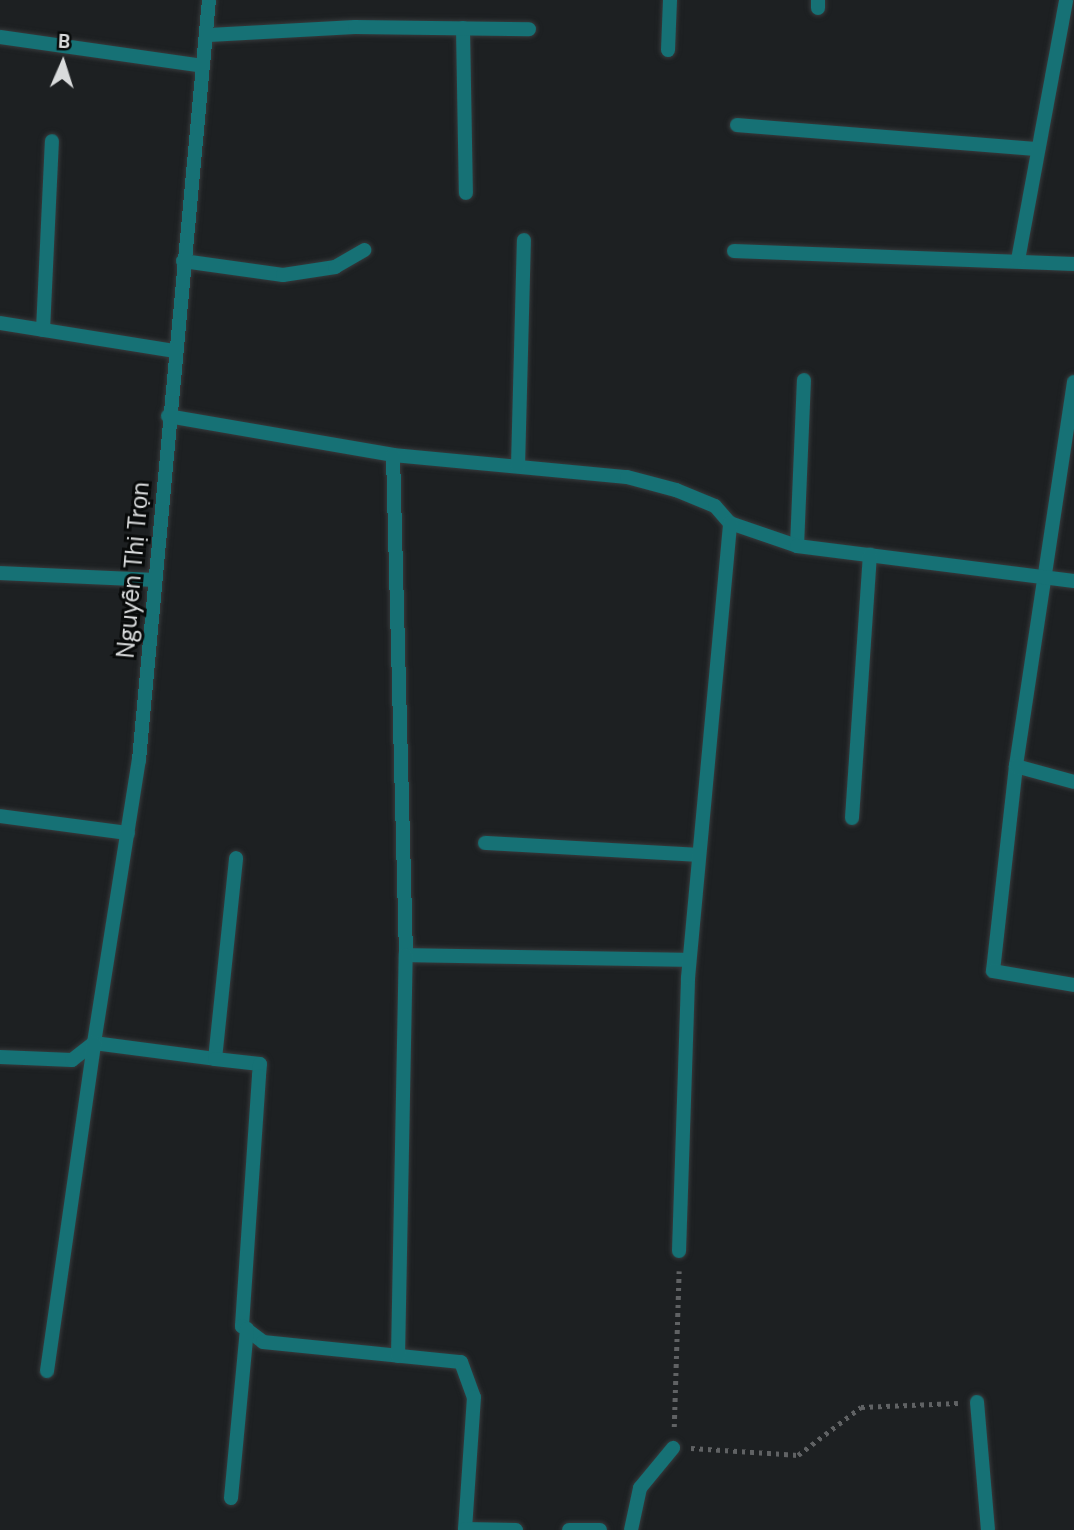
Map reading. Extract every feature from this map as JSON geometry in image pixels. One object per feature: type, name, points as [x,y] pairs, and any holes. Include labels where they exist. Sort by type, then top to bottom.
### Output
[{"type":"street","name":"Nguyễn Thị Trọn","points":[[47,1371],[94,1043],[128,833],[183,261],[203,66],[209,35],[209,0]]},
{"type":"street","points":[[667,50],[670,0]]},
{"type":"street","points":[[1018,260],[1066,0]]},
{"type":"street","points":[[209,35],[463,28],[529,29]]},
{"type":"street","points":[[463,28],[466,193]]},
{"type":"street","points":[[0,37],[203,66]]},
{"type":"street","points":[[737,125],[1038,149]]},
{"type":"street","points":[[43,330],[52,141]]},
{"type":"street","points":[[517,466],[524,240]]},
{"type":"street","points":[[183,261],[283,275],[335,267],[365,250]]},
{"type":"street","points":[[734,251],[1074,264]]},
{"type":"street","points":[[0,323],[175,351]]},
{"type":"street","points":[[797,546],[804,380]]},
{"type":"street","points":[[1074,382],[1016,766],[993,971],[1074,985]]},
{"type":"street","points":[[168,416],[393,455],[627,477],[676,490],[715,506],[730,523],[797,546],[1074,581]]},
{"type":"street","points":[[393,455],[406,955],[398,1356]]},
{"type":"street","points":[[679,1251],[689,960],[730,523]]},
{"type":"street","points":[[852,818],[870,555]]},
{"type":"street","points":[[0,572],[154,580]]},
{"type":"street","points":[[1016,766],[1074,782]]},
{"type":"street","points":[[0,816],[128,833]]},
{"type":"street","points":[[485,843],[698,855]]},
{"type":"street","points":[[215,1059],[236,858]]},
{"type":"street","points":[[406,955],[689,960]]},
{"type":"street","points":[[0,1057],[72,1060],[94,1043],[260,1064],[247,1329],[231,1498]]},
{"type":"street","points":[[247,1329],[262,1342],[461,1362],[474,1397],[465,1529],[516,1530]]},
{"type":"street","points":[[977,1402],[988,1530]]},
{"type":"street","points":[[631,1530],[640,1488],[673,1448]]},
{"type":"street","points":[[569,1530],[600,1530]]},
{"type":"path","points":[[679,1251],[673,1448],[798,1455],[861,1407],[977,1402]]}]
